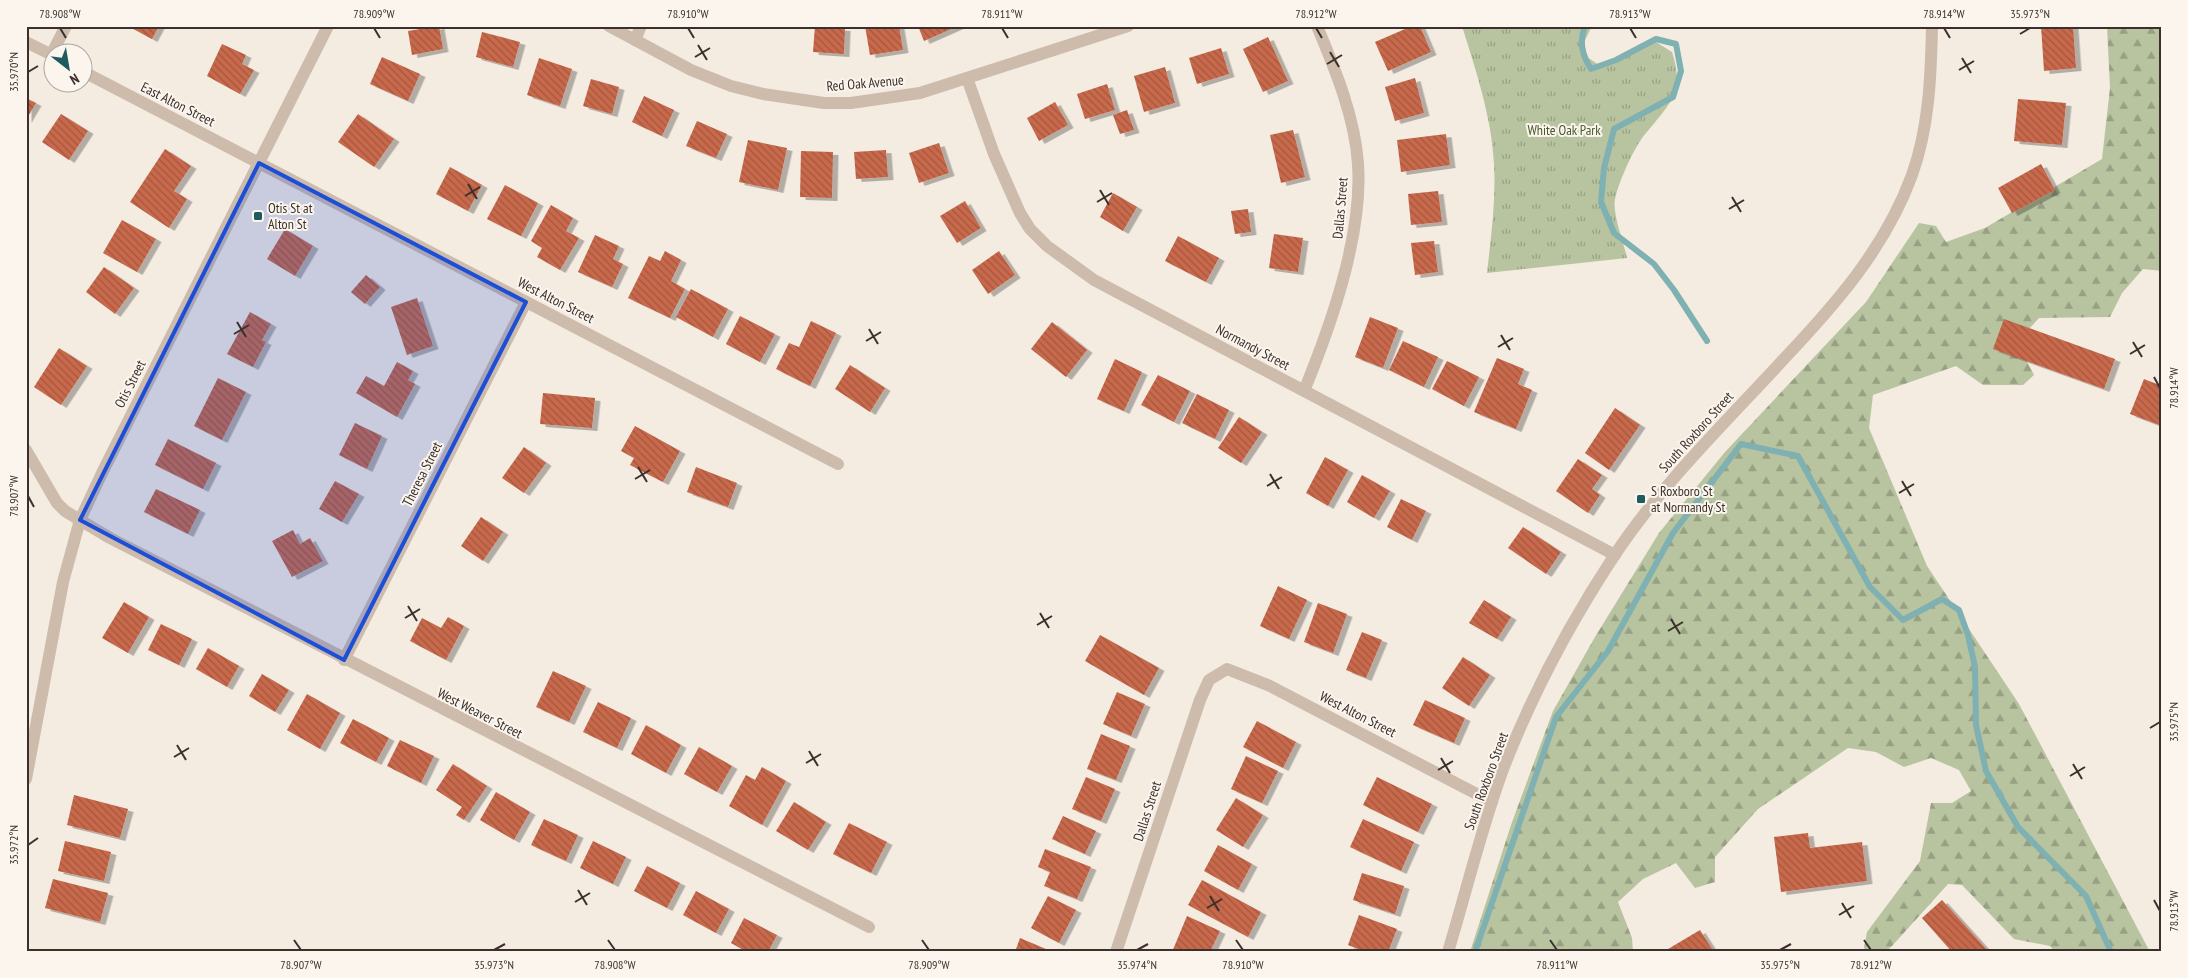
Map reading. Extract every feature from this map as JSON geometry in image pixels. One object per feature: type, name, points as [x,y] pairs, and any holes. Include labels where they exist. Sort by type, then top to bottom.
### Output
[{"type":"street","points":[[58,42],[66,26]]},
{"type":"street","name":"Otis Street","points":[[26,779],[64,582],[80,520],[107,462],[328,26]]},
{"type":"street","name":"Red Oak Avenue","points":[[609,26],[691,70],[731,86],[763,94],[824,103],[851,102],[920,93],[1128,26]]},
{"type":"street","points":[[635,40],[641,26]]},
{"type":"street","name":"Dallas Street","points":[[1304,390],[1318,358],[1353,241],[1359,193],[1355,142],[1334,66],[1317,26]]},
{"type":"street","name":"South Roxboro Street","points":[[1448,952],[1492,802],[1529,710],[1557,653],[1615,555],[1644,514],[1691,458],[1834,306],[1882,238],[1898,209],[1912,174],[1921,144],[1928,105],[1932,57],[1932,26]]},
{"type":"street","points":[[26,42],[42,50]]},
{"type":"street","name":"East Alton Street","points":[[92,76],[259,163]]},
{"type":"street","name":"Normandy Street","points":[[967,78],[994,154],[1020,213],[1030,229],[1047,246],[1094,280],[1615,555]]},
{"type":"street","name":"West Alton Street","points":[[259,163],[838,464]]},
{"type":"street","name":"Theresa Street","points":[[344,660],[526,302]]},
{"type":"street","name":"West Weaver Street","points":[[26,450],[57,503],[80,520],[110,538],[344,660],[870,927]]},
{"type":"street","name":"West Alton Street","points":[[1209,680],[1227,669],[1270,686],[1492,802]]},
{"type":"street","name":"Dallas Street","points":[[1116,952],[1200,700],[1209,680]]},
{"type":"highlighted area","points":[[259,163],[526,302],[344,660],[80,520]]},
{"type":"green space","name":"White Oak Park","points":[[1462,26],[1592,26],[1584,42],[1587,57],[1602,67],[1656,42],[1672,52],[1677,77],[1673,96],[1632,155],[1623,174],[1615,199],[1617,220],[1627,258],[1487,273],[1494,206],[1493,147],[1482,95]]},
{"type":"green space","points":[[2107,26],[2162,26],[2162,271],[2143,269],[2122,293],[2110,317],[2039,318],[2017,342],[2034,375],[2023,385],[1983,385],[1956,366],[1873,395],[1869,428],[1927,566],[2019,704],[2150,952],[2055,952],[2050,946],[2014,939],[1962,885],[1948,884],[1885,952],[1867,952],[1864,948],[1867,932],[1920,861],[1931,803],[1952,803],[1971,791],[1959,770],[1931,758],[1904,767],[1876,752],[1848,748],[1758,809],[1715,857],[1715,882],[1695,888],[1676,863],[1643,879],[1618,902],[1632,938],[1633,952],[1470,952],[1511,825],[1553,711],[1595,637],[1659,533],[1725,452],[1866,302],[1919,223],[1936,226],[1946,242],[1985,228],[2102,159],[2110,88]]},
{"type":"building","points":[[128,26],[159,26],[152,39]]},
{"type":"building","points":[[439,26],[443,49],[412,55],[408,31]]},
{"type":"building","points":[[815,26],[845,28],[844,54],[813,52]]},
{"type":"building","points":[[865,26],[899,26],[903,50],[870,55]]},
{"type":"building","points":[[918,26],[958,26],[924,41]]},
{"type":"building","points":[[1412,26],[1420,26],[1431,52],[1388,71],[1375,42]]},
{"type":"building","points":[[2041,26],[2073,26],[2076,68],[2044,71]]},
{"type":"building","points":[[482,32],[520,42],[513,67],[476,57]]},
{"type":"building","points":[[1268,37],[1288,81],[1263,92],[1243,49]]},
{"type":"building","points":[[222,44],[246,55],[242,64],[254,70],[240,94],[207,76]]},
{"type":"building","points":[[1221,48],[1229,74],[1197,84],[1189,58]]},
{"type":"building","points":[[382,57],[420,74],[408,101],[370,84]]},
{"type":"building","points":[[539,58],[572,69],[560,106],[527,95]]},
{"type":"building","points":[[1165,67],[1175,103],[1144,112],[1134,76]]},
{"type":"building","points":[[1415,78],[1424,113],[1395,121],[1385,87]]},
{"type":"building","points":[[591,79],[619,87],[612,114],[583,106]]},
{"type":"building","points":[[1107,84],[1115,110],[1085,119],[1077,94]]},
{"type":"building","points":[[644,96],[674,110],[662,136],[632,122]]},
{"type":"building","points":[[26,98],[36,103],[26,120]]},
{"type":"building","points":[[2018,99],[2066,103],[2062,145],[2014,141]]},
{"type":"building","points":[[1055,102],[1068,125],[1039,141],[1027,118]]},
{"type":"building","points":[[1127,110],[1134,130],[1120,134],[1113,115]]},
{"type":"building","points":[[61,114],[88,131],[69,160],[42,142]]},
{"type":"building","points":[[358,114],[394,139],[374,167],[338,142]]},
{"type":"building","points":[[697,121],[727,134],[716,158],[686,146]]},
{"type":"building","points":[[1293,130],[1305,177],[1281,183],[1270,135]]},
{"type":"building","points":[[1446,134],[1450,165],[1401,172],[1397,140]]},
{"type":"building","points":[[748,140],[787,148],[778,190],[739,182]]},
{"type":"building","points":[[939,143],[949,173],[919,183],[909,153]]},
{"type":"building","points":[[165,149],[191,166],[174,191],[187,199],[169,228],[130,202]]},
{"type":"building","points":[[886,150],[888,177],[856,179],[854,152]]},
{"type":"building","points":[[801,151],[833,152],[832,198],[800,197]]},
{"type":"building","points":[[2041,164],[2055,190],[2012,213],[1998,188]]},
{"type":"building","points":[[450,167],[482,185],[468,211],[436,194]]},
{"type":"building","points":[[505,185],[538,203],[521,236],[487,219]]},
{"type":"building","points":[[1438,191],[1442,222],[1411,225],[1408,194]]},
{"type":"building","points":[[1113,193],[1137,207],[1123,231],[1100,217]]},
{"type":"building","points":[[965,201],[981,228],[957,243],[940,216]]},
{"type":"building","points":[[551,205],[573,218],[566,231],[579,238],[560,270],[537,257],[542,248],[531,241]]},
{"type":"building","points":[[1248,209],[1251,232],[1235,234],[1231,211]]},
{"type":"building","points":[[122,220],[156,239],[137,272],[103,253]]},
{"type":"building","points":[[285,229],[313,246],[295,276],[267,259]]},
{"type":"building","points":[[1274,234],[1303,238],[1298,272],[1269,268]]},
{"type":"building","points":[[595,235],[619,246],[613,259],[623,264],[612,287],[578,272]]},
{"type":"building","points":[[1178,236],[1219,258],[1206,282],[1165,261]]},
{"type":"building","points":[[1434,241],[1438,272],[1415,275],[1411,243]]},
{"type":"building","points":[[665,251],[681,260],[671,281],[685,289],[670,318],[628,298],[649,256],[660,261]]},
{"type":"building","points":[[999,251],[1015,275],[988,294],[972,270]]},
{"type":"building","points":[[104,267],[134,288],[115,314],[86,292]]},
{"type":"building","points":[[366,275],[380,287],[365,304],[351,292]]},
{"type":"building","points":[[691,289],[728,309],[713,337],[676,317]]},
{"type":"building","points":[[417,298],[433,346],[407,355],[391,307]]},
{"type":"building","points":[[250,312],[271,324],[262,340],[266,342],[253,367],[227,354]]},
{"type":"building","points":[[740,316],[775,334],[760,362],[726,344]]},
{"type":"building","points":[[1370,317],[1398,328],[1383,368],[1355,357]]},
{"type":"building","points":[[2004,319],[2115,359],[2104,389],[1993,349]]},
{"type":"building","points":[[811,321],[836,333],[810,386],[776,369],[789,343],[799,347]]},
{"type":"building","points":[[1052,322],[1087,350],[1066,377],[1031,349]]},
{"type":"building","points":[[1403,341],[1438,357],[1424,387],[1389,370]]},
{"type":"building","points":[[59,348],[87,366],[61,405],[34,387]]},
{"type":"building","points":[[1497,358],[1524,369],[1518,384],[1532,390],[1516,429],[1474,412]]},
{"type":"building","points":[[1115,359],[1142,372],[1124,411],[1097,399]]},
{"type":"building","points":[[1447,361],[1479,377],[1464,406],[1432,389]]},
{"type":"building","points":[[397,362],[413,371],[408,380],[415,384],[397,417],[356,393],[366,376],[384,386]]},
{"type":"building","points":[[850,365],[885,388],[870,412],[835,389]]},
{"type":"building","points":[[1158,375],[1190,391],[1174,422],[1141,405]]},
{"type":"building","points":[[218,378],[246,392],[222,440],[194,426]]},
{"type":"building","points":[[2144,379],[2162,386],[2162,426],[2130,414]]},
{"type":"building","points":[[543,393],[595,398],[592,428],[540,424]]},
{"type":"building","points":[[1197,394],[1229,410],[1215,439],[1182,423]]},
{"type":"building","points":[[1615,408],[1640,425],[1609,470],[1585,453]]},
{"type":"building","points":[[1239,417],[1262,432],[1241,463],[1218,448]]},
{"type":"building","points":[[355,423],[382,436],[367,469],[339,455]]},
{"type":"building","points":[[635,426],[680,451],[663,482],[630,465],[634,458],[621,451]]},
{"type":"building","points":[[168,439],[216,463],[203,489],[155,465]]},
{"type":"building","points":[[524,447],[546,463],[524,493],[502,478]]},
{"type":"building","points":[[1325,457],[1348,470],[1328,506],[1306,493]]},
{"type":"building","points":[[1578,459],[1602,475],[1592,489],[1600,495],[1588,513],[1556,491]]},
{"type":"building","points":[[696,467],[737,483],[728,507],[687,492]]},
{"type":"building","points":[[1362,475],[1390,491],[1374,518],[1347,502]]},
{"type":"building","points":[[335,481],[359,494],[342,522],[319,509]]},
{"type":"building","points":[[156,489],[200,510],[188,534],[144,512]]},
{"type":"building","points":[[1401,499],[1426,511],[1412,540],[1387,527]]},
{"type":"building","points":[[481,517],[503,532],[483,561],[461,546]]},
{"type":"building","points":[[1523,527],[1561,552],[1546,574],[1508,548]]},
{"type":"building","points":[[293,530],[300,544],[310,538],[323,561],[292,577],[272,541]]},
{"type":"building","points":[[1278,586],[1307,600],[1289,639],[1260,626]]},
{"type":"building","points":[[1484,600],[1511,617],[1497,639],[1469,623]]},
{"type":"building","points":[[124,602],[149,617],[128,653],[102,638]]},
{"type":"building","points":[[1318,603],[1347,614],[1333,653],[1304,642]]},
{"type":"building","points":[[448,617],[464,626],[446,660],[410,641],[422,618],[441,628]]},
{"type":"building","points":[[161,624],[192,639],[179,665],[148,650]]},
{"type":"building","points":[[1362,632],[1382,640],[1366,678],[1346,670]]},
{"type":"building","points":[[1100,635],[1159,668],[1144,695],[1085,661]]},
{"type":"building","points":[[208,648],[239,666],[227,687],[196,669]]},
{"type":"building","points":[[1463,657],[1490,675],[1469,706],[1442,688]]},
{"type":"building","points":[[553,671],[586,686],[569,722],[536,707]]},
{"type":"building","points":[[262,674],[289,690],[275,712],[249,696]]},
{"type":"building","points":[[1117,692],[1145,704],[1131,736],[1103,724]]},
{"type":"building","points":[[307,694],[340,713],[320,749],[287,730]]},
{"type":"building","points":[[1425,700],[1465,718],[1454,743],[1413,725]]},
{"type":"building","points":[[598,702],[631,718],[617,748],[583,732]]},
{"type":"building","points":[[353,719],[389,738],[376,762],[340,743]]},
{"type":"building","points":[[1257,721],[1296,742],[1283,768],[1243,747]]},
{"type":"building","points":[[646,725],[681,745],[666,773],[631,754]]},
{"type":"building","points":[[1101,734],[1130,746],[1116,780],[1087,769]]},
{"type":"building","points":[[400,740],[434,756],[421,783],[387,766]]},
{"type":"building","points":[[699,747],[732,766],[717,792],[684,774]]},
{"type":"building","points":[[1246,756],[1278,771],[1262,803],[1231,789]]},
{"type":"building","points":[[453,764],[487,786],[464,820],[456,815],[462,807],[436,790]]},
{"type":"building","points":[[762,767],[786,781],[762,825],[729,806],[746,775],[755,780]]},
{"type":"building","points":[[1086,777],[1115,789],[1101,821],[1072,809]]},
{"type":"building","points":[[1377,777],[1432,804],[1418,832],[1363,805]]},
{"type":"building","points":[[496,792],[530,812],[514,840],[480,820]]},
{"type":"building","points":[[74,795],[128,809],[120,838],[67,825]]},
{"type":"building","points":[[1236,798],[1263,815],[1243,847],[1216,830]]},
{"type":"building","points":[[794,802],[826,822],[808,850],[776,831]]},
{"type":"building","points":[[1063,816],[1096,831],[1085,854],[1052,839]]},
{"type":"building","points":[[544,819],[578,835],[566,861],[531,845]]},
{"type":"building","points":[[1363,819],[1414,842],[1401,871],[1350,847]]},
{"type":"building","points":[[849,823],[887,842],[871,873],[833,854]]},
{"type":"building","points":[[1808,833],[1810,848],[1862,842],[1867,881],[1781,892],[1774,837]]},
{"type":"building","points":[[65,841],[111,852],[104,881],[58,871]]},
{"type":"building","points":[[593,841],[626,857],[613,884],[580,868]]},
{"type":"building","points":[[1218,845],[1252,864],[1238,890],[1204,871]]},
{"type":"building","points":[[1045,849],[1091,867],[1077,899],[1044,886],[1050,872],[1038,867]]},
{"type":"building","points":[[647,866],[680,883],[667,908],[634,891]]},
{"type":"building","points":[[1362,873],[1404,886],[1395,914],[1353,900]]},
{"type":"building","points":[[53,879],[108,893],[100,922],[45,908]]},
{"type":"building","points":[[1202,880],[1261,912],[1248,937],[1188,905]]},
{"type":"building","points":[[696,891],[729,909],[716,933],[683,915]]},
{"type":"building","points":[[1048,896],[1076,910],[1059,943],[1031,928]]},
{"type":"building","points":[[1942,900],[1989,952],[1952,952],[1922,918]]},
{"type":"building","points":[[1359,915],[1397,929],[1388,952],[1366,952],[1348,945]]},
{"type":"building","points":[[1187,916],[1220,931],[1210,952],[1172,952]]},
{"type":"building","points":[[744,918],[777,935],[768,952],[747,952],[731,943]]},
{"type":"building","points":[[1700,930],[1714,952],[1663,952]]},
{"type":"building","points":[[1020,938],[1053,952],[1015,952]]},
{"type":"waterway","points":[[1585,26],[1582,48],[1585,59],[1591,69],[1616,60],[1656,39],[1676,44],[1681,71],[1673,97],[1614,129],[1604,168],[1601,202],[1614,233],[1654,264],[1674,290],[1707,341]]},
{"type":"waterway","points":[[1475,952],[1556,717],[1608,651],[1673,533],[1741,444],[1798,456],[1870,587],[1903,620],[1942,599],[1959,610],[1968,635],[1975,667],[1976,725],[1986,771],[2018,827],[2086,896],[2111,952]]},
{"type":"place","name":"Otis St at Alton St","points":[[258,216]]},
{"type":"place","name":"S Roxboro St at Normandy St","points":[[1641,499]]}]
